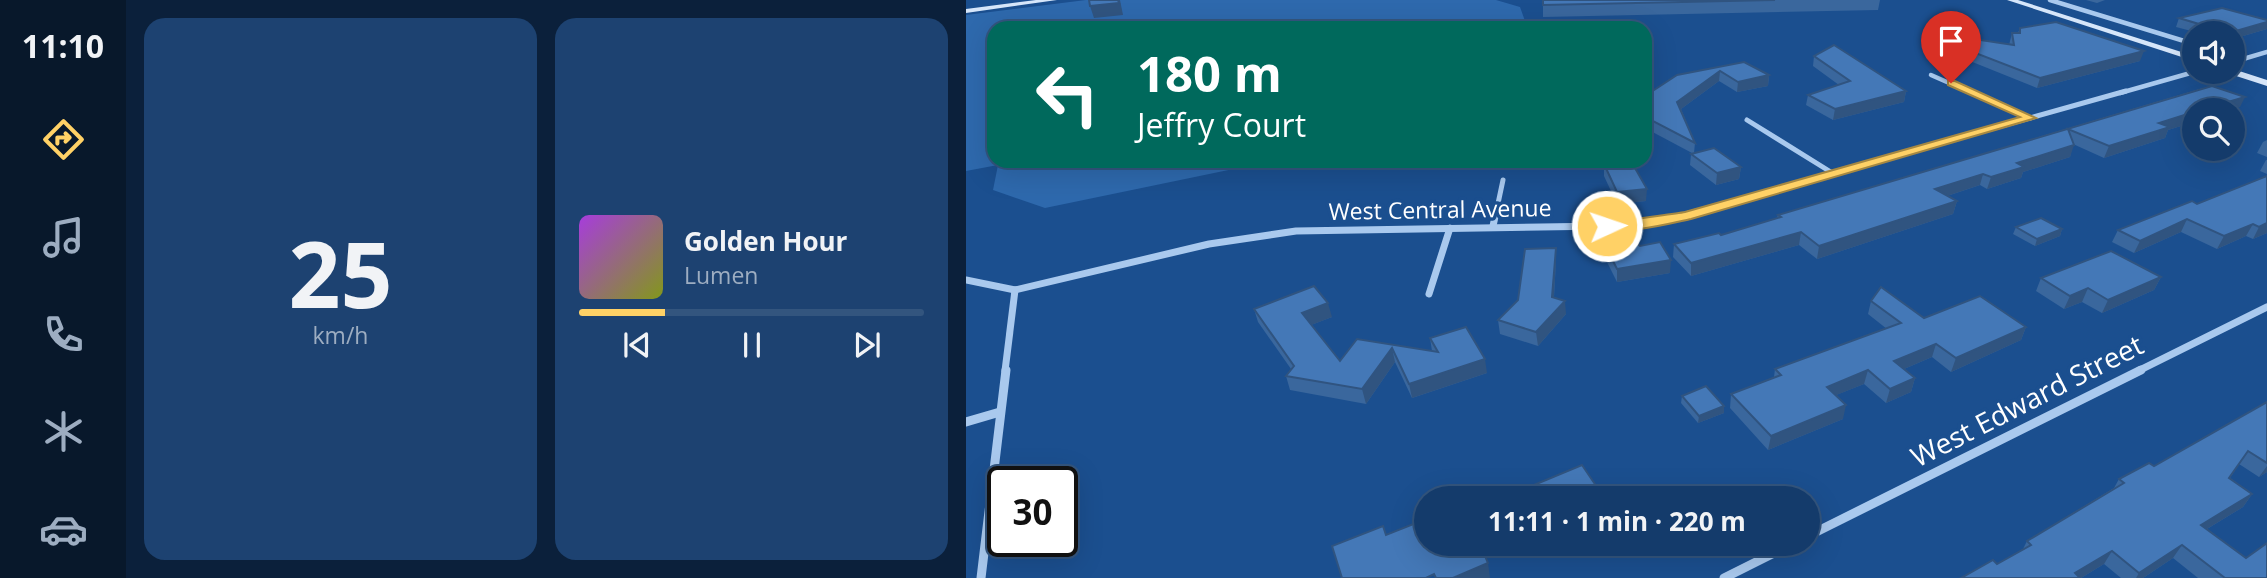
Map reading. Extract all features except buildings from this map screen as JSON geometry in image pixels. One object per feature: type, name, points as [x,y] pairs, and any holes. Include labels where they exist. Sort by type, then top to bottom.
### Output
[{"type":"main road","points":[[966,10],[1053,0]]},
{"type":"main road","points":[[2011,0],[2182,55]]},
{"type":"main road","points":[[2245,76],[2267,82]]},
{"type":"street","points":[[2050,0],[2182,40]]},
{"type":"street","points":[[2245,58],[2267,52]]},
{"type":"street","points":[[1931,75],[2031,118]]},
{"type":"street","name":"West Central Avenue","points":[[966,280],[1015,290],[1209,244],[1266,234],[1493,226],[1607,226],[1660,222],[2182,75]]},
{"type":"street","points":[[1747,120],[1833,174]]},
{"type":"street","points":[[1493,226],[1503,180]]},
{"type":"street","points":[[1429,293],[1450,228]]},
{"type":"street","points":[[981,578],[1015,290]]},
{"type":"street","name":"West Edward Street","points":[[1820,530],[2267,307]]},
{"type":"street","points":[[966,422],[1000,412]]},
{"type":"street","points":[[1724,578],[1768,556]]},
{"type":"shaded area","points":[[1086,0],[1496,0],[1520,7],[1525,21],[987,21],[987,167],[966,171],[966,15]]},
{"type":"shaded area","points":[[997,168],[1238,168],[1045,208],[993,190]]},
{"type":"route","points":[[1607,226],[1639,225],[1686,216],[2031,118],[1951,83]]}]
